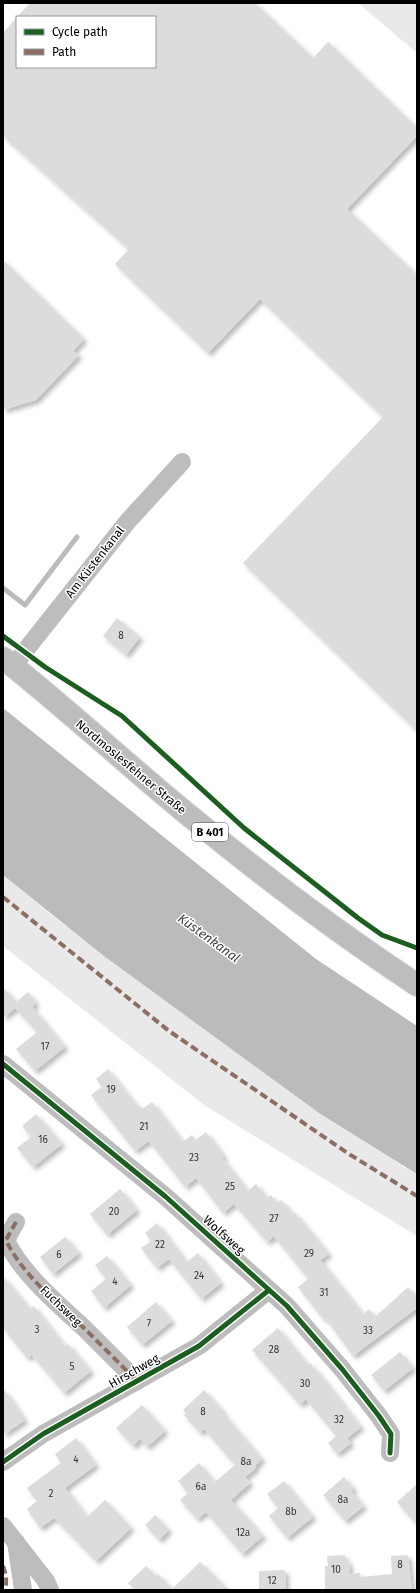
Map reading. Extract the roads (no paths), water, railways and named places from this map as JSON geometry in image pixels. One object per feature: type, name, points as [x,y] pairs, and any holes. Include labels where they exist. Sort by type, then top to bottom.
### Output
[{"type":"main road","name":"Nordmoslesfehner Straße","points":[[8,662],[186,813],[284,892],[417,985]]},
{"type":"street","name":"Am Küstenkanal","points":[[8,662],[128,521],[182,462]]},
{"type":"street","name":"Wolfsweg","points":[[3,1064],[166,1197],[287,1306],[371,1406],[391,1434],[390,1453]]},
{"type":"street","name":"Fuchsweg","points":[[16,1222],[6,1240],[12,1251],[44,1292],[85,1329],[136,1381]]},
{"type":"street","name":"Hirschweg","points":[[3,1462],[44,1434],[199,1346],[269,1290]]},
{"type":"street","points":[[3,1526],[46,1581],[50,1590]]},
{"type":"street","points":[[16,1542],[23,1590]]},
{"type":"water","name":"Küstenkanal","points":[[3,708],[316,959],[417,1026],[417,1174],[319,1113],[104,956],[3,875]]},
{"type":"waterway","points":[[3,588],[25,605],[77,537]]}]
